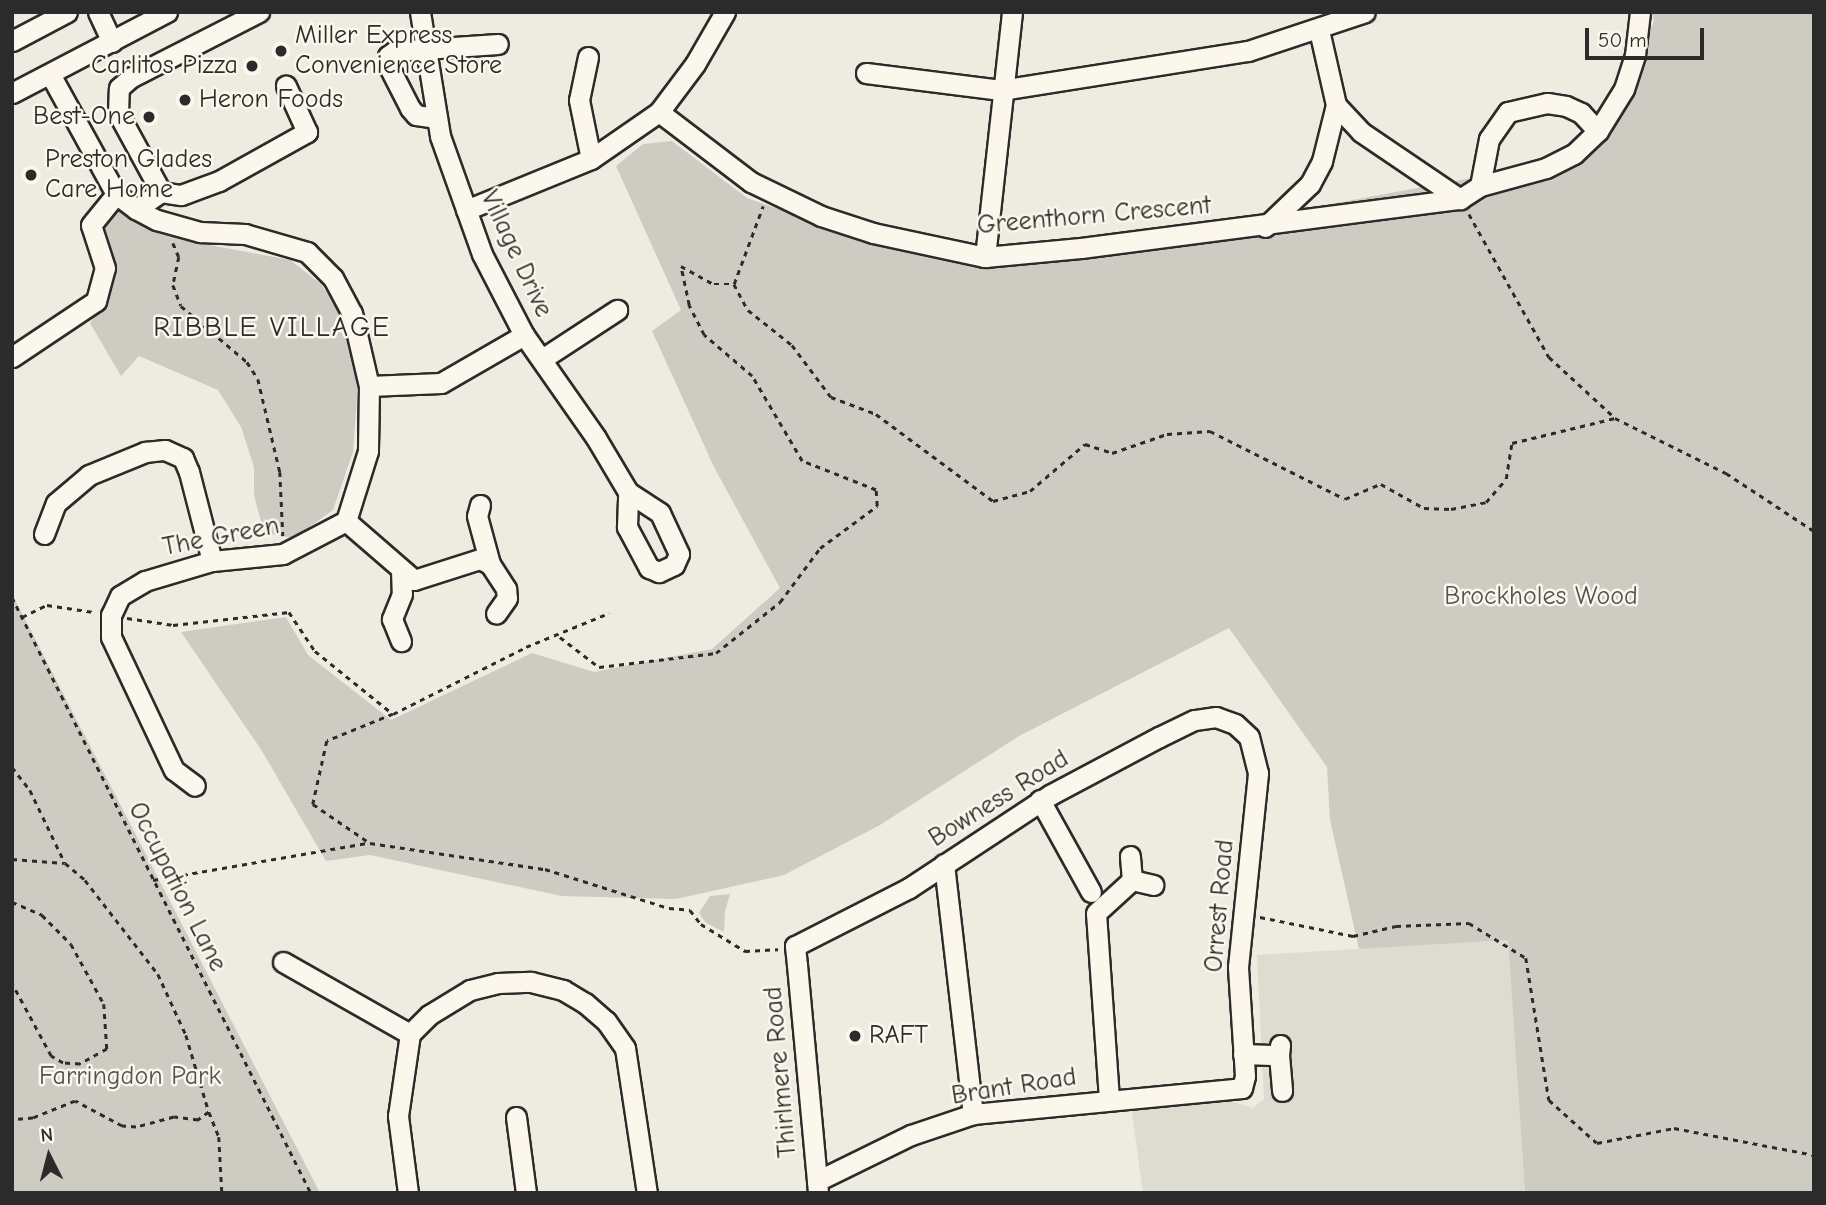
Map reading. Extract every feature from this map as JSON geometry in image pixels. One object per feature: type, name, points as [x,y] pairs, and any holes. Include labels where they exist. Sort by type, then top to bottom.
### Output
[{"type":"street","points":[[12,41],[67,12]]},
{"type":"street","points":[[98,12],[112,42]]},
{"type":"street","points":[[12,93],[167,12]]},
{"type":"street","points":[[162,192],[118,113],[119,88],[130,78],[259,12]]},
{"type":"street","name":"Village Drive","points":[[420,12],[437,118],[466,210],[524,335],[628,492]]},
{"type":"street","points":[[466,210],[591,159],[659,111],[695,64],[725,12]]},
{"type":"street","points":[[985,257],[1012,12]]},
{"type":"street","points":[[866,73],[1002,90],[1248,51],[1320,30],[1365,12]]},
{"type":"street","name":"Greenthorn Crescent","points":[[659,111],[768,190],[873,233],[985,257],[1265,227],[1460,199],[1480,186],[1546,168],[1574,154],[1598,131],[1624,89],[1635,55],[1640,12]]},
{"type":"street","points":[[1265,227],[1310,184],[1322,162],[1336,105],[1320,30]]},
{"type":"street","points":[[437,118],[413,112],[387,61],[395,51],[498,44]]},
{"type":"street","points":[[587,57],[579,100],[591,159]]},
{"type":"street","points":[[51,74],[116,194],[136,209],[157,220],[200,232],[275,240],[307,252],[333,278],[352,313],[369,386],[368,451],[346,521],[414,580],[480,559],[490,564]]},
{"type":"street","points":[[136,209],[162,192],[181,195],[219,181],[307,132],[286,86]]},
{"type":"street","points":[[1480,186],[1489,139],[1508,113],[1547,103],[1566,106],[1581,113],[1598,131]]},
{"type":"street","points":[[1336,105],[1361,132],[1460,199]]},
{"type":"street","points":[[12,357],[96,301],[105,268],[91,225],[116,194]]},
{"type":"street","points":[[542,359],[617,310]]},
{"type":"street","points":[[369,386],[441,383],[524,335]]},
{"type":"street","points":[[44,534],[56,503],[89,475],[145,452],[165,450],[183,458],[189,472],[212,561]]},
{"type":"street","points":[[480,505],[477,516],[490,564],[506,589],[507,598],[496,614]]},
{"type":"street","name":"The Green","points":[[111,615],[120,596],[145,581],[212,561],[283,554],[346,521]]},
{"type":"street","points":[[401,570],[402,594],[392,619],[401,641]]},
{"type":"street","points":[[111,615],[111,637],[174,770],[195,786]]},
{"type":"street","name":"Bowness Road","points":[[795,946],[909,888],[1040,800],[1194,720],[1216,717],[1235,724]]},
{"type":"street","name":"Orrest Road","points":[[1231,1091],[1245,1083],[1238,967],[1246,915],[1258,773],[1250,737],[1235,724]]},
{"type":"street","points":[[1040,800],[1091,892]]},
{"type":"street","points":[[1130,856],[1132,880]]},
{"type":"street","points":[[944,863],[973,1114]]},
{"type":"street","points":[[1132,880],[1153,885]]},
{"type":"street","points":[[1110,1099],[1096,913],[1132,880]]},
{"type":"street","name":"Thirlmere Road","points":[[795,946],[818,1187]]},
{"type":"street","points":[[283,962],[410,1034]]},
{"type":"street","points":[[408,1193],[398,1116],[410,1034],[447,1002],[498,983],[542,985],[563,990],[606,1021],[625,1048],[647,1193]]},
{"type":"street","points":[[1243,1054],[1280,1050],[1282,1091]]},
{"type":"street","name":"Brant Road","points":[[818,1187],[900,1140],[973,1114],[1110,1099],[1231,1091]]},
{"type":"street","points":[[516,1117],[526,1193]]},
{"type":"path","points":[[768,190],[734,284],[748,310],[792,345],[831,397],[876,414],[993,500],[1030,491],[1085,444],[1112,453],[1167,434],[1210,431],[1345,499],[1381,484],[1424,508],[1451,509],[1486,502],[1506,479],[1512,443],[1615,418]]},
{"type":"path","points":[[1460,199],[1549,357],[1615,418],[1726,473],[1814,531]]},
{"type":"path","points":[[157,220],[171,236],[178,257],[173,285],[181,306],[247,362],[258,379],[280,472],[283,554]]},
{"type":"path","points":[[560,637],[599,667],[716,653],[780,602],[820,548],[877,506],[876,490],[802,461],[752,376],[705,335],[689,305],[681,266],[714,284],[734,284]]},
{"type":"path","name":"Occupation Lane","points":[[12,597],[311,1193]]},
{"type":"path","points":[[22,617],[47,605],[173,625],[289,612],[315,651],[393,714]]},
{"type":"path","points":[[370,843],[313,803],[327,741],[393,714],[526,647],[560,637],[609,613]]},
{"type":"path","points":[[12,767],[17,771],[65,863],[85,880],[158,974],[186,1035],[219,1136],[222,1193]]},
{"type":"path","points":[[12,775],[17,771]]},
{"type":"path","points":[[153,880],[370,843],[545,869],[669,908],[690,910],[701,924],[745,951],[795,946]]},
{"type":"path","points":[[12,859],[65,863]]},
{"type":"path","points":[[12,902],[43,915],[71,944],[104,1004],[107,1049],[80,1064],[63,1063],[51,1056],[12,984]]},
{"type":"path","points":[[1246,915],[1353,936],[1396,926],[1469,923],[1526,958],[1549,1100],[1597,1143],[1674,1128],[1814,1155]]},
{"type":"path","points":[[12,1120],[33,1118],[75,1101],[122,1126],[136,1127],[174,1116],[198,1120],[209,1112]]},
{"type":"shaded area","points":[[1508,940],[1525,1193],[1143,1193],[1131,1106],[1231,1101],[1253,1108],[1264,1099],[1257,955]]},
{"type":"green space","name":"Brockholes Wood","points":[[1652,12],[1814,12],[1814,1193],[1525,1193],[1508,940],[1359,949],[1330,820],[1327,767],[1229,628],[1019,736],[880,825],[784,875],[676,899],[562,896],[370,855],[326,861],[262,751],[181,632],[286,617],[308,655],[391,720],[532,653],[594,672],[712,649],[780,588],[714,467],[652,331],[681,310],[616,166],[643,144],[672,141],[747,198],[867,240],[988,267],[1548,164],[1603,140],[1654,21]]},
{"type":"green space","points":[[125,209],[183,240],[290,260],[321,284],[347,323],[358,383],[353,452],[333,510],[294,538],[264,533],[254,495],[254,467],[241,427],[218,390],[139,356],[121,376],[90,323],[107,301],[115,277],[113,256],[96,228],[103,216]]},
{"type":"green space","name":"Farringdon Park","points":[[12,594],[320,1193],[12,1193]]},
{"type":"green space","points":[[730,894],[725,911],[724,932],[706,923],[699,913],[710,896]]},
{"type":"place","name":"Miller Express Convenience Store","points":[[281,51]]},
{"type":"place","name":"Carlitos Pizza","points":[[252,66]]},
{"type":"place","name":"Heron Foods","points":[[185,100]]},
{"type":"place","name":"Best-One","points":[[149,117]]},
{"type":"place","name":"Preston Glades Care Home","points":[[31,175]]},
{"type":"place","name":"RAFT","points":[[855,1036]]},
{"type":"district","name":"RIBBLE VILLAGE","points":[[272,327]]}]
